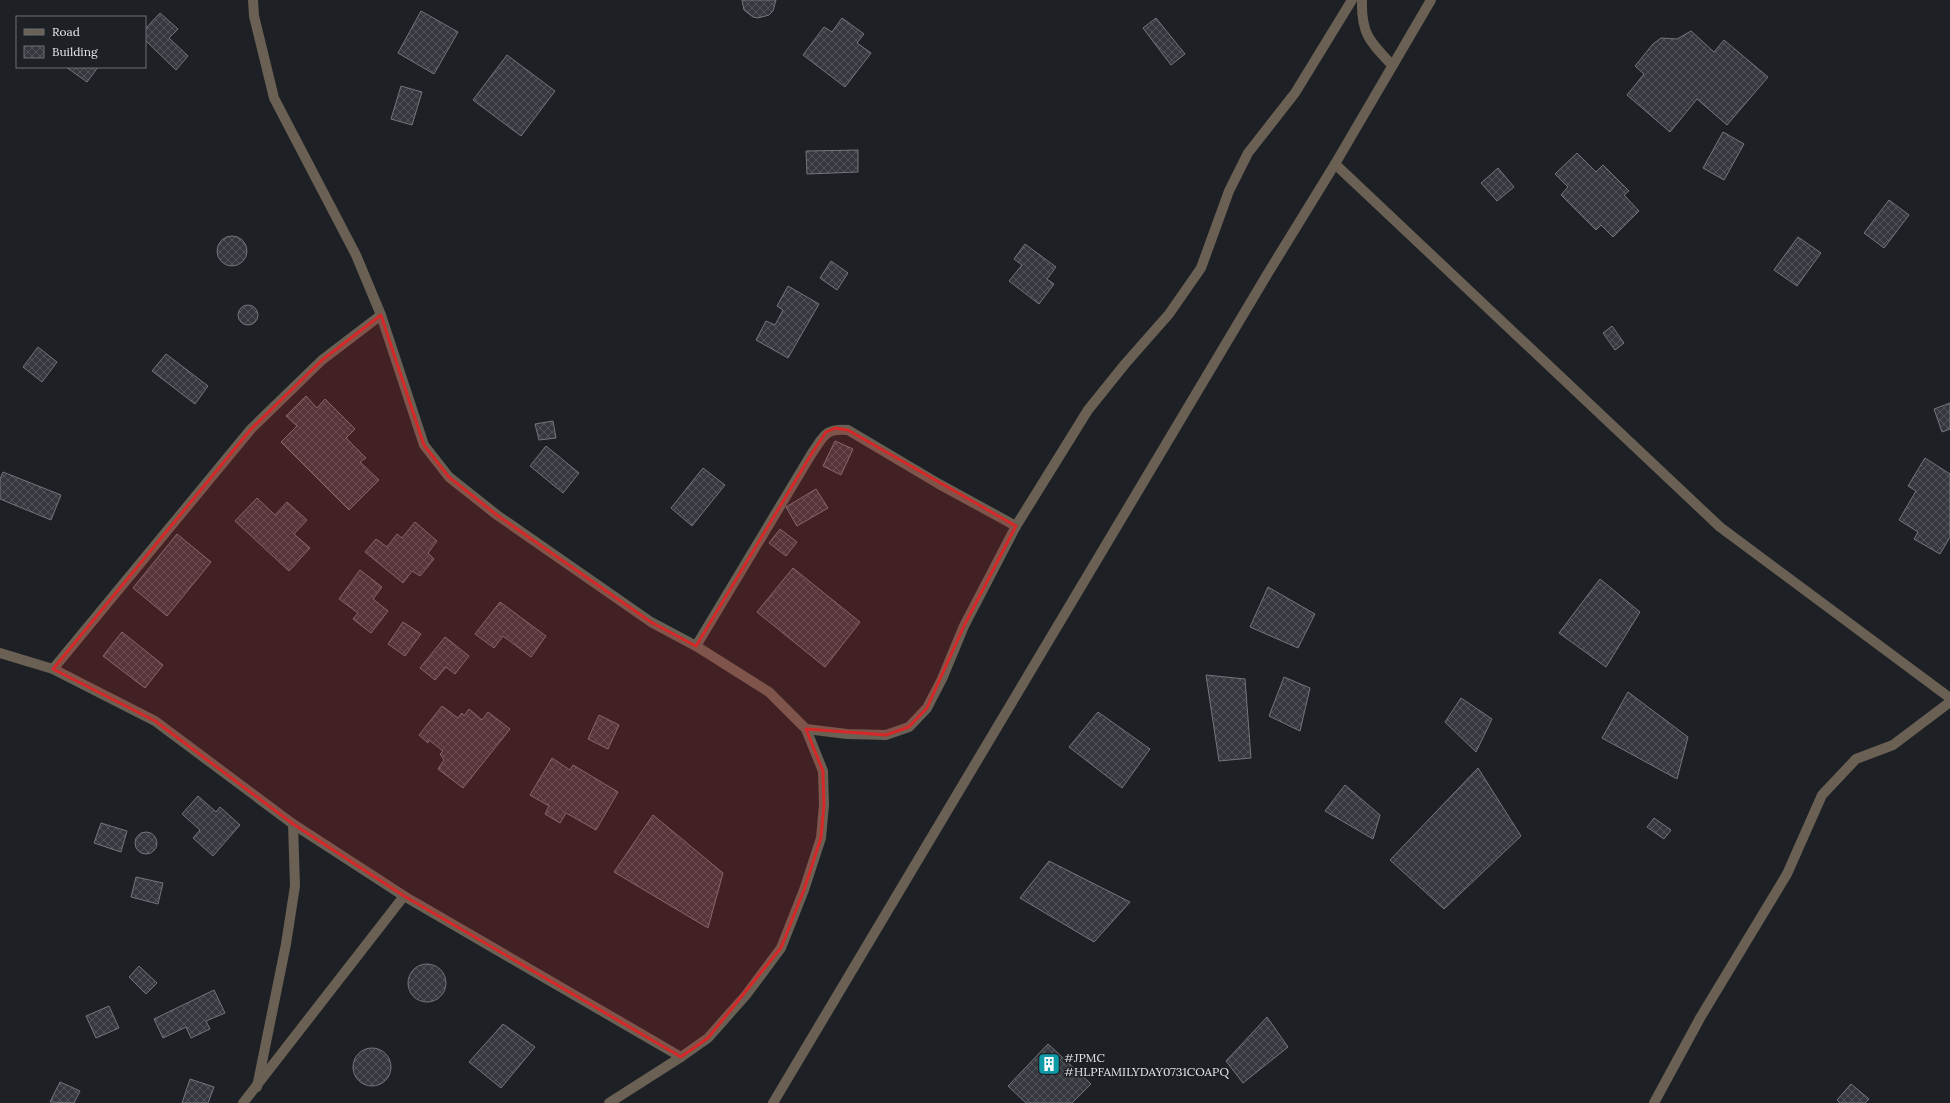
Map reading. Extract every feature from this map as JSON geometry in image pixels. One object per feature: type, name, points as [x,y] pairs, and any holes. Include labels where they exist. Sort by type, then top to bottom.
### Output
[{"type":"street","points":[[253,0],[254,16],[274,98],[356,255],[381,315],[424,445],[449,478],[497,515],[651,622],[696,646],[769,692],[806,729],[823,771],[824,806],[820,838],[804,890],[781,948],[746,995],[708,1038],[682,1057],[609,1103]]},
{"type":"street","points":[[806,729],[847,734],[886,735],[909,726],[927,708],[942,679],[964,626],[1016,526],[1088,410],[1125,364],[1169,314],[1201,268],[1229,191],[1248,154],[1295,93],[1352,0]]},
{"type":"street","points":[[1362,0],[1362,14],[1369,41],[1392,65]]},
{"type":"street","points":[[773,1103],[1264,279],[1335,164],[1431,0]]},
{"type":"street","points":[[1335,164],[1720,527],[1950,698]]},
{"type":"street","points":[[54,669],[251,429],[322,360],[381,315]]},
{"type":"street","points":[[696,646],[812,452],[826,432],[835,428],[848,430],[939,484],[1016,526]]},
{"type":"street","points":[[0,653],[54,669],[155,721],[293,824],[404,896],[682,1057]]},
{"type":"street","points":[[1654,1103],[1700,1018],[1787,874],[1822,795],[1856,759],[1894,745],[1950,702]]},
{"type":"street","points":[[257,1087],[286,944],[295,886],[293,824]]},
{"type":"street","points":[[244,1103],[404,896]]},
{"type":"highlighted area","points":[[381,315],[424,445],[449,477],[497,515],[651,622],[696,646],[812,453],[826,432],[835,428],[848,430],[1016,526],[964,626],[927,708],[909,727],[886,735],[806,729],[823,771],[824,805],[821,838],[804,890],[781,948],[708,1038],[681,1057],[404,896],[293,824],[155,721],[53,669],[251,429],[322,360]]},
{"type":"building","points":[[742,0],[776,0],[773,11],[769,15],[758,18],[753,17],[744,10]]},
{"type":"building","points":[[421,11],[458,32],[434,74],[398,53]]},
{"type":"building","points":[[160,13],[178,29],[169,38],[188,56],[176,70],[146,41],[146,28]]},
{"type":"building","points":[[842,18],[864,34],[857,43],[871,53],[845,87],[803,55],[824,27],[832,32]]},
{"type":"building","points":[[1156,18],[1185,54],[1171,65],[1143,28]]},
{"type":"building","points":[[1691,31],[1714,52],[1724,40],[1768,77],[1727,125],[1697,99],[1670,132],[1627,95],[1644,74],[1635,66],[1653,44],[1661,38],[1677,39]]},
{"type":"building","points":[[507,55],[555,91],[521,136],[473,100]]},
{"type":"building","points":[[67,68],[97,68],[87,82]]},
{"type":"building","points":[[401,86],[422,92],[412,125],[391,119]]},
{"type":"building","points":[[1723,132],[1744,144],[1724,180],[1703,168]]},
{"type":"building","points":[[858,150],[858,172],[807,174],[806,151]]},
{"type":"building","points":[[1577,153],[1596,172],[1603,165],[1629,191],[1624,195],[1639,211],[1613,237],[1601,225],[1596,230],[1561,195],[1568,187],[1555,174]]},
{"type":"building","points":[[1498,168],[1514,187],[1497,201],[1481,183]]},
{"type":"building","points":[[1889,200],[1909,215],[1884,248],[1864,233]]},
{"type":"building","points":[[232,236],[243,240],[247,251],[243,262],[232,266],[221,262],[217,251],[221,240]]},
{"type":"building","points":[[1798,237],[1821,253],[1797,286],[1774,270]]},
{"type":"building","points":[[1025,244],[1056,267],[1047,279],[1054,284],[1039,304],[1009,281],[1022,265],[1014,259]]},
{"type":"building","points":[[831,261],[848,273],[837,290],[820,278]]},
{"type":"building","points":[[788,286],[819,304],[788,358],[756,340],[766,321],[775,325],[783,310],[777,306]]},
{"type":"building","points":[[244,305],[252,305],[258,311],[258,319],[252,325],[244,325],[238,319],[238,311]]},
{"type":"building","points":[[1612,326],[1624,343],[1615,350],[1603,333]]},
{"type":"building","points":[[38,347],[57,362],[42,382],[23,367]]},
{"type":"building","points":[[166,354],[208,386],[195,404],[152,371]]},
{"type":"building","points":[[306,396],[317,408],[325,399],[355,429],[346,438],[366,458],[360,462],[379,480],[349,510],[281,442],[297,426],[286,416]]},
{"type":"building","points":[[1950,403],[1950,429],[1942,432],[1934,409]]},
{"type":"building","points":[[553,421],[556,438],[539,440],[535,424]]},
{"type":"building","points":[[835,441],[853,449],[841,475],[823,466]]},
{"type":"building","points":[[546,446],[579,473],[563,493],[530,466]]},
{"type":"building","points":[[1925,458],[1950,474],[1950,537],[1940,554],[1914,539],[1918,532],[1899,520],[1916,491],[1908,486]]},
{"type":"building","points":[[703,468],[725,485],[692,526],[671,508]]},
{"type":"building","points":[[3,472],[61,495],[51,520],[0,499],[0,479]]},
{"type":"building","points":[[816,489],[828,508],[797,526],[786,507]]},
{"type":"building","points":[[257,498],[275,515],[287,502],[307,520],[294,534],[310,548],[289,571],[235,521]]},
{"type":"building","points":[[415,522],[437,541],[428,553],[434,559],[420,576],[412,571],[403,583],[365,552],[376,539],[387,547],[397,534],[402,538]]},
{"type":"building","points":[[780,529],[797,542],[786,556],[769,543]]},
{"type":"building","points":[[177,534],[211,562],[167,616],[133,588]]},
{"type":"building","points":[[793,568],[860,622],[825,667],[757,612]]},
{"type":"building","points":[[360,570],[382,587],[373,599],[388,611],[371,633],[353,619],[358,613],[339,599]]},
{"type":"building","points":[[1600,579],[1640,612],[1606,667],[1559,633]]},
{"type":"building","points":[[1268,587],[1315,614],[1298,648],[1250,627]]},
{"type":"building","points":[[500,602],[546,636],[531,657],[503,636],[494,648],[475,634]]},
{"type":"building","points":[[403,622],[421,634],[405,656],[388,644]]},
{"type":"building","points":[[122,632],[163,665],[145,688],[103,656]]},
{"type":"building","points":[[445,637],[469,656],[455,674],[446,667],[435,680],[420,668]]},
{"type":"building","points":[[1206,675],[1245,679],[1251,758],[1219,761]]},
{"type":"building","points":[[1284,677],[1310,688],[1300,731],[1269,716]]},
{"type":"building","points":[[1628,692],[1688,737],[1677,779],[1602,738]]},
{"type":"building","points":[[1461,698],[1492,719],[1476,752],[1445,722]]},
{"type":"building","points":[[442,706],[458,718],[462,713],[464,716],[469,709],[482,720],[488,712],[510,729],[463,788],[438,769],[444,760],[440,754],[443,751],[429,740],[428,743],[419,735]]},
{"type":"building","points":[[1098,712],[1150,749],[1122,788],[1069,747]]},
{"type":"building","points":[[599,715],[619,725],[608,749],[588,739]]},
{"type":"building","points":[[552,758],[570,770],[573,765],[618,792],[596,830],[566,813],[560,823],[545,814],[549,806],[530,795]]},
{"type":"building","points":[[1478,768],[1521,836],[1444,909],[1390,860]]},
{"type":"building","points":[[1345,785],[1380,815],[1373,839],[1325,811]]},
{"type":"building","points":[[198,796],[216,812],[220,807],[240,825],[213,856],[193,838],[200,830],[182,814]]},
{"type":"building","points":[[653,815],[723,873],[708,928],[614,872]]},
{"type":"building","points":[[1654,818],[1671,830],[1664,839],[1647,827]]},
{"type":"building","points":[[101,823],[127,831],[121,852],[94,843]]},
{"type":"building","points":[[142,832],[150,832],[157,839],[157,847],[150,854],[142,854],[135,847],[135,839]]},
{"type":"building","points":[[1049,861],[1130,902],[1094,942],[1020,898]]},
{"type":"building","points":[[136,877],[163,883],[158,904],[131,897]]},
{"type":"building","points":[[427,964],[437,967],[443,973],[446,983],[443,993],[437,999],[427,1002],[417,999],[411,993],[408,983],[411,973],[417,967]]},
{"type":"building","points":[[139,966],[157,983],[146,994],[129,977]]},
{"type":"building","points":[[214,990],[225,1013],[206,1021],[210,1029],[191,1038],[186,1027],[163,1038],[154,1019]]},
{"type":"building","points":[[109,1006],[119,1028],[96,1038],[86,1016]]},
{"type":"building","points":[[1267,1017],[1288,1047],[1243,1083],[1226,1061]]},
{"type":"building","points":[[503,1024],[535,1047],[501,1088],[469,1062]]},
{"type":"building","name":"#JPMC #HLPFAMILYDAY0731COAPQ","points":[[1048,1044],[1091,1084],[1072,1103],[1026,1103],[1008,1086]]},
{"type":"building","points":[[368,1048],[376,1048],[386,1053],[390,1060],[390,1074],[386,1081],[376,1086],[368,1086],[358,1081],[356,1078],[353,1071],[353,1063],[358,1053],[361,1051]]},
{"type":"building","points":[[190,1079],[214,1087],[208,1103],[182,1103]]},
{"type":"building","points":[[60,1082],[80,1091],[74,1103],[50,1102]]},
{"type":"building","points":[[1851,1084],[1869,1099],[1865,1103],[1840,1103],[1837,1100]]},
{"type":"place","name":"#JPMC #HLPFAMILYDAY0731COAPQ","points":[[1049,1064]]}]
